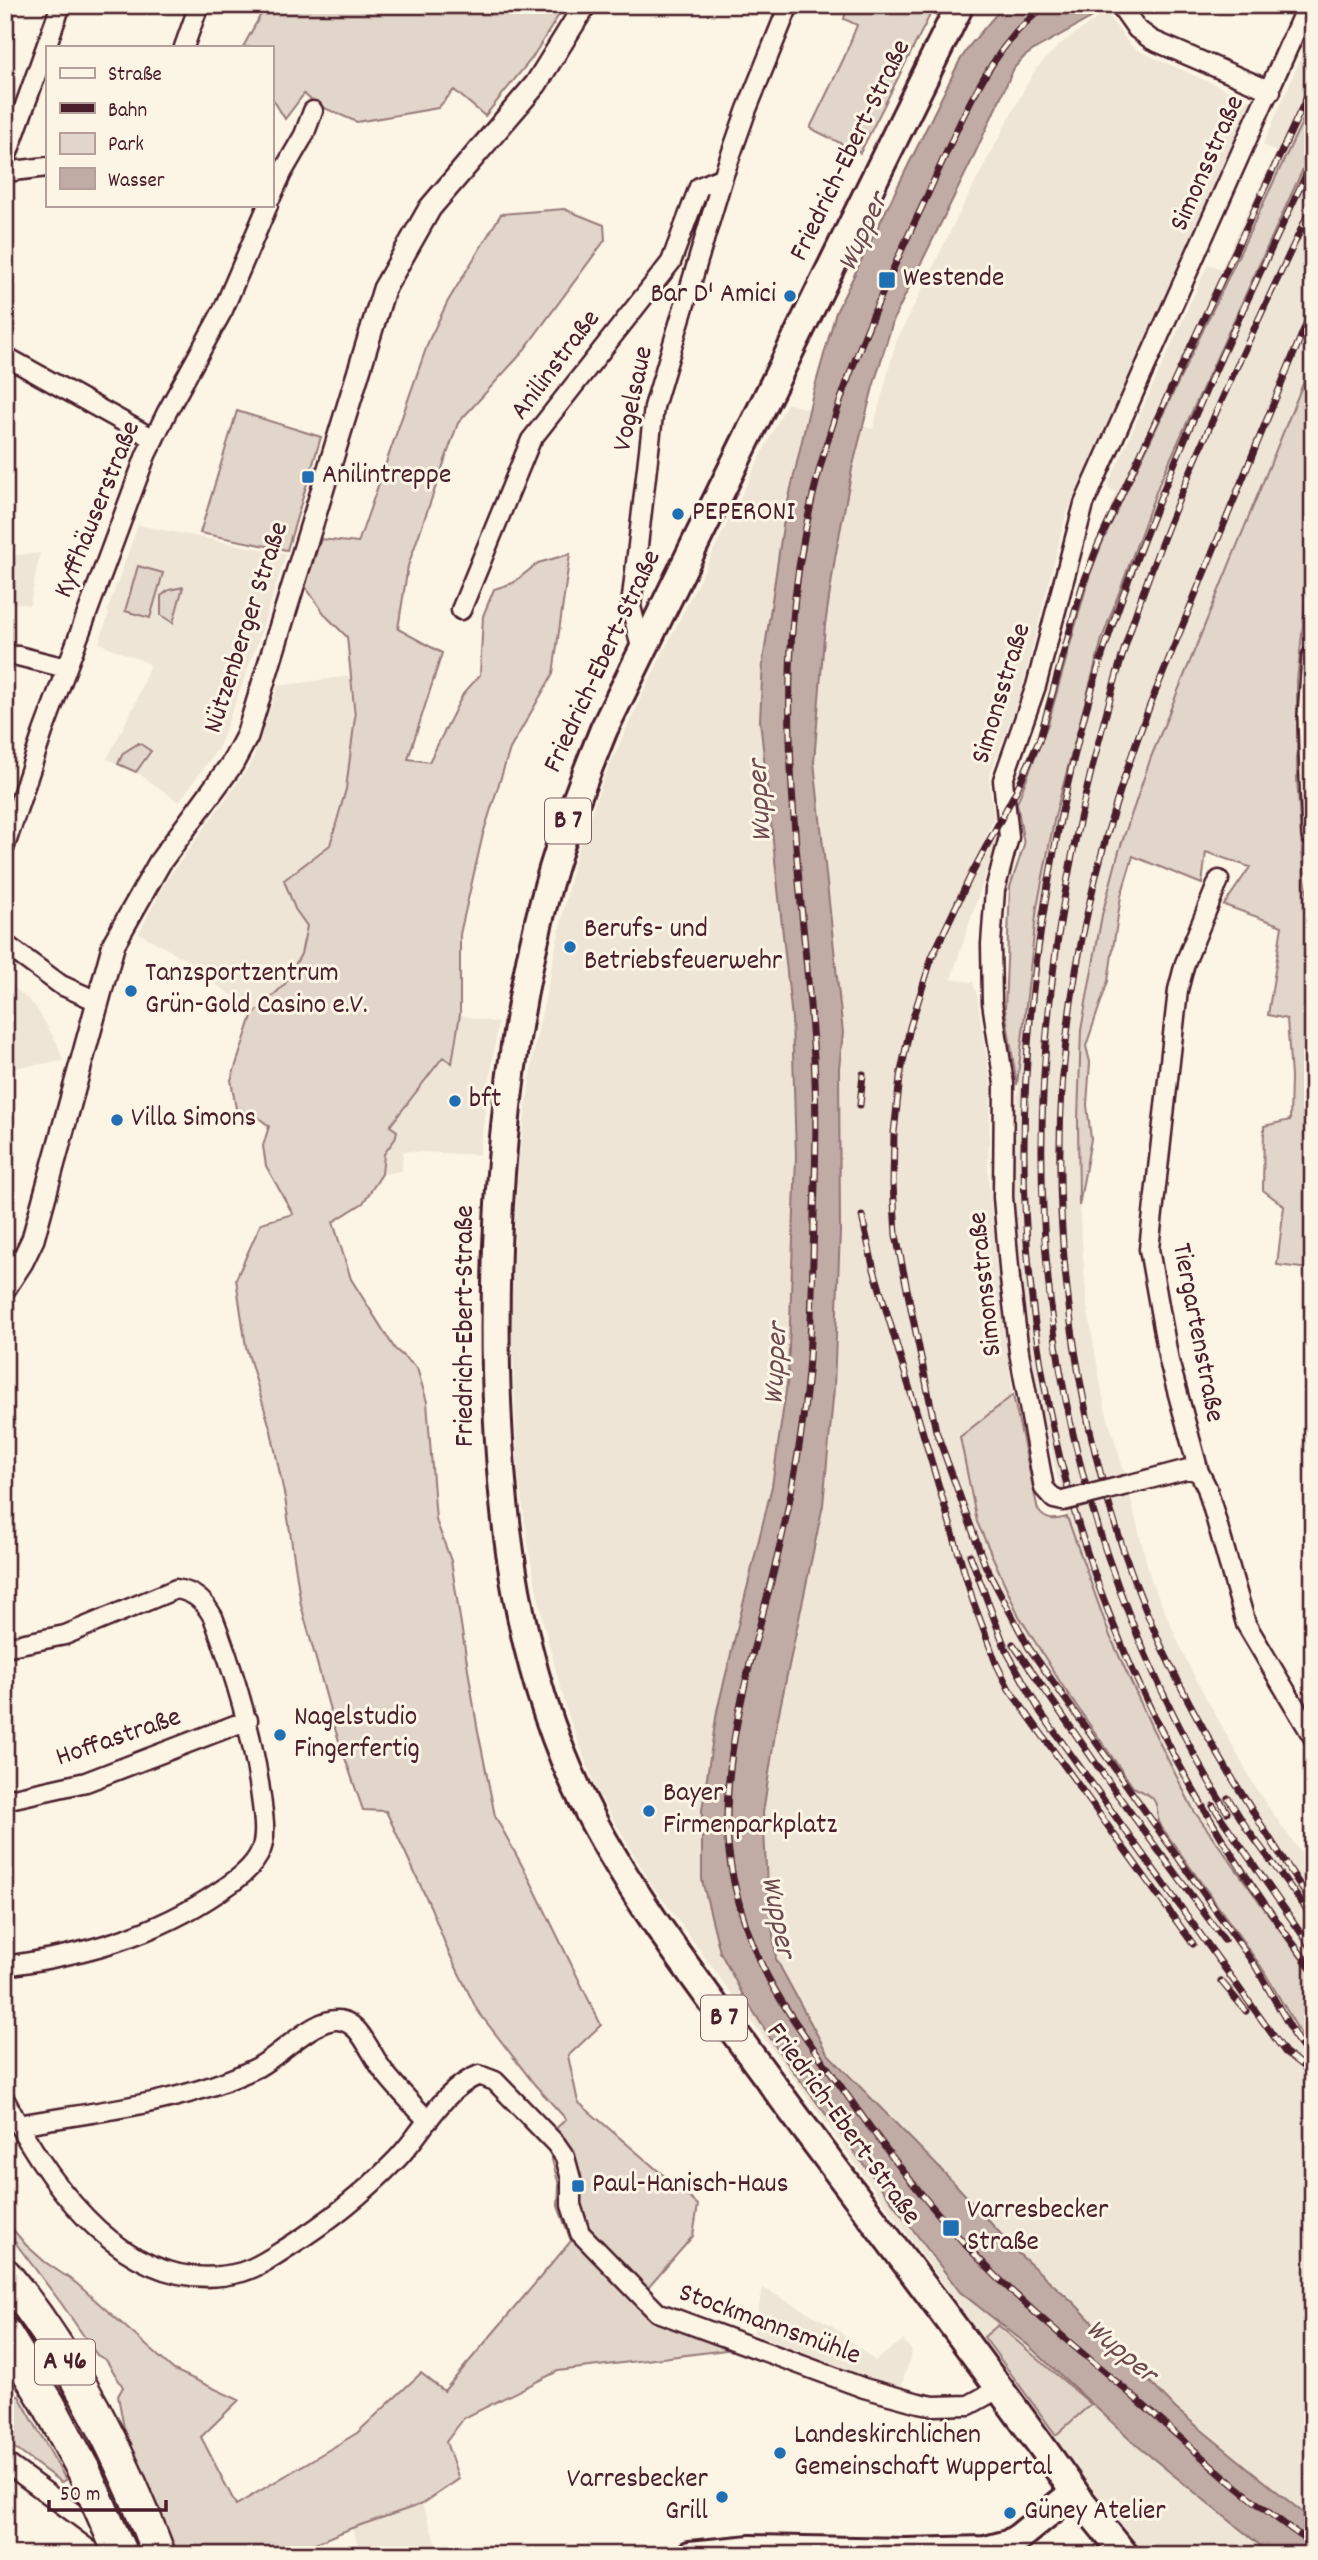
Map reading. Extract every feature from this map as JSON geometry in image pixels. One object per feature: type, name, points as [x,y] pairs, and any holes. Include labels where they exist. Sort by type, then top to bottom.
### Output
[{"type":"highway","name":"A 46","points":[[5,2275],[23,2297],[80,2385],[116,2454],[159,2555]]},
{"type":"highway","name":"A 46","points":[[5,2334],[84,2471],[121,2555]]},
{"type":"main road","name":"Friedrich-Ebert-Straße","points":[[960,5],[604,729],[576,797],[549,884],[526,977],[498,1190],[495,1332],[500,1472],[516,1597],[529,1653],[547,1713],[582,1799],[607,1848],[656,1925],[1074,2492],[1125,2555]]},
{"type":"main road","points":[[690,2555],[751,2549],[906,2552],[985,2550],[1007,2544],[1019,2537],[1074,2492]]},
{"type":"street","points":[[46,46],[61,5]]},
{"type":"street","points":[[184,46],[199,5]]},
{"type":"street","name":"Nützenberger Straße","points":[[5,1289],[33,1239],[114,943],[160,862],[232,764],[247,736],[384,289],[430,208],[536,84],[585,5]]},
{"type":"street","name":"Vogelsaue","points":[[642,652],[631,606],[654,407],[723,177],[789,5]]},
{"type":"street","points":[[1120,5],[1137,29],[1152,40],[1271,90]]},
{"type":"street","name":"Simonsstraße","points":[[1199,1472],[1188,1469],[1063,1501],[1049,1496],[1044,1488],[1019,1352],[1006,1236],[1002,1163],[1004,1084],[992,1002],[991,944],[995,890],[1010,837],[1003,780],[1036,686],[1084,504],[1307,5]]},
{"type":"street","points":[[5,161],[46,47]]},
{"type":"street","points":[[273,193],[304,135],[313,111]]},
{"type":"street","points":[[5,172],[46,167]]},
{"type":"street","name":"Anilinstraße","points":[[461,610],[531,440],[671,262],[699,187],[723,177]]},
{"type":"street","name":"Kyffhäuserstraße","points":[[5,846],[66,668],[154,439],[223,310],[268,206]]},
{"type":"street","points":[[5,356],[154,439]]},
{"type":"street","points":[[5,655],[66,668]]},
{"type":"street","points":[[1313,657],[1309,716],[1313,836]]},
{"type":"street","name":"Tiergartenstraße","points":[[1219,880],[1185,963],[1178,990],[1149,1249],[1169,1361],[1199,1472],[1207,1488],[1246,1624],[1313,1737]]},
{"type":"street","points":[[5,944],[61,985],[97,1002]]},
{"type":"street","points":[[5,1647],[65,1635],[176,1589],[186,1591],[205,1603],[213,1618],[248,1720],[264,1836],[261,1852],[234,1881],[207,1900],[161,1924],[126,1940],[84,1952],[5,1966]]},
{"type":"street","name":"Hoffastraße","points":[[5,1800],[86,1782],[248,1720]]},
{"type":"street","points":[[18,2125],[170,2098],[223,2082],[258,2067],[316,2026],[332,2019],[344,2021],[358,2031],[384,2072],[428,2122]]},
{"type":"street","name":"Stockmannsmühle","points":[[5,2100],[61,2192],[85,2219],[111,2240],[159,2268],[190,2276],[211,2277],[245,2271],[270,2259],[324,2224],[354,2201],[398,2158],[448,2095],[464,2081],[479,2075],[495,2081],[542,2128],[565,2157],[571,2179],[571,2205],[580,2232],[657,2312],[864,2388],[919,2403],[934,2406],[969,2405],[998,2389]]},
{"type":"street","points":[[5,2462],[130,2555]]},
{"type":"shaded area","points":[[1106,12],[1137,50],[1252,101],[1066,515],[1021,693],[989,777],[994,818],[987,834],[997,840],[951,979],[973,982],[977,995],[991,1086],[988,1171],[1000,1297],[1013,1395],[1038,1510],[1133,1787],[1150,1794],[1262,1968],[1313,2055],[1313,2555],[1139,2555],[1089,2488],[650,1882],[598,1793],[567,1712],[544,1626],[530,1557],[518,1473],[511,1309],[518,1165],[534,1050],[574,861],[603,780],[641,697],[787,403],[873,429],[896,342],[1027,84],[1036,69],[1059,45]]},
{"type":"shaded area","points":[[1313,30],[1313,99],[1117,513],[1109,509],[1116,492],[1107,487],[1208,264],[1221,269],[1276,152],[1263,145]]},
{"type":"shaded area","points":[[1313,147],[1313,359],[1151,757],[1119,851],[1090,973],[1077,1177],[1087,1306],[1105,1408],[1151,1580],[1190,1668],[1258,1792],[1313,1870],[1313,1976],[1194,1811],[1152,1728],[1110,1635],[1067,1517],[1037,1395],[1026,1330],[1017,1248],[1013,1164],[1021,1033],[1037,908],[1055,816],[1102,639],[1159,484]]},
{"type":"shaded area","points":[[138,525],[286,554],[219,747],[179,802],[141,775],[107,759],[135,704],[150,664],[99,643],[109,613],[107,611]]},
{"type":"shaded area","points":[[40,553],[30,605],[10,602],[5,624],[5,556]]},
{"type":"shaded area","points":[[349,676],[355,717],[346,789],[330,845],[284,880],[295,909],[307,926],[301,954],[285,984],[257,1011],[190,968],[192,963],[139,933],[165,882],[251,764],[278,686]]},
{"type":"shaded area","points":[[5,979],[35,1006],[57,1043],[63,1061],[5,1069]]},
{"type":"shaded area","points":[[460,1015],[498,1023],[479,1155],[403,1151],[402,1171],[382,1174],[384,1154],[395,1139],[390,1126],[444,1057],[453,1062]]},
{"type":"shaded area","points":[[763,2288],[833,2326],[875,2361],[903,2340],[912,2351],[901,2387],[867,2378],[753,2333]]},
{"type":"shaded area","points":[[422,2504],[441,2555],[362,2555],[352,2528]]},
{"type":"green space","points":[[266,5],[565,5],[532,58],[485,116],[454,90],[438,108],[357,122],[317,105],[304,94],[285,119],[273,99],[273,46],[244,46]]},
{"type":"green space","points":[[831,5],[935,5],[860,153],[810,128],[857,25],[844,19],[846,11]]},
{"type":"green space","points":[[1313,99],[1313,147],[1159,484],[1102,639],[1055,816],[1037,907],[1017,1085],[1005,1009],[1010,887],[1024,845],[1017,803],[1048,724],[1089,577],[1105,536]]},
{"type":"green space","points":[[564,209],[604,225],[605,240],[521,354],[458,423],[408,566],[398,629],[442,653],[408,759],[429,762],[463,694],[480,675],[483,616],[494,589],[513,583],[538,563],[570,554],[553,674],[510,749],[483,834],[460,934],[460,1014],[452,1063],[443,1057],[390,1126],[397,1131],[395,1139],[384,1154],[382,1174],[363,1203],[333,1222],[351,1279],[395,1349],[417,1368],[427,1402],[436,1520],[451,1561],[477,1726],[495,1816],[531,1882],[601,2025],[568,2056],[578,2102],[698,2205],[693,2236],[635,2303],[668,2326],[734,2349],[558,2371],[464,2418],[446,2442],[459,2479],[422,2504],[352,2528],[286,2555],[177,2555],[124,2428],[118,2396],[123,2387],[106,2360],[97,2355],[5,2229],[5,2220],[45,2262],[76,2283],[174,2370],[239,2400],[201,2437],[236,2505],[357,2433],[421,2373],[444,2391],[571,2241],[558,2206],[559,2185],[546,2138],[566,2119],[535,2085],[477,2010],[386,1811],[363,1810],[336,1732],[301,1605],[285,1498],[271,1431],[246,1347],[236,1279],[261,1223],[293,1214],[266,1166],[263,1146],[269,1126],[255,1115],[236,1109],[231,1080],[252,1016],[285,984],[301,954],[307,926],[295,909],[284,880],[330,845],[346,789],[355,717],[347,637],[326,616],[305,586],[321,539],[358,543],[429,340],[448,301],[501,214]]},
{"type":"green space","points":[[1313,359],[1313,557],[1303,594],[1306,596],[1297,681],[1297,780],[1303,863],[1313,934],[1313,1279],[1309,1269],[1277,1265],[1284,1206],[1263,1190],[1264,1126],[1290,1120],[1291,1077],[1287,1019],[1268,1015],[1282,926],[1224,905],[1250,867],[1206,852],[1202,884],[1133,856],[1121,896],[1108,981],[1086,1046],[1090,1062],[1087,1105],[1091,1139],[1079,1206],[1078,1119],[1081,1030],[1102,915],[1119,851],[1151,757]]},
{"type":"green space","points":[[237,411],[321,437],[287,550],[200,533]]},
{"type":"green space","points":[[138,566],[163,573],[150,618],[125,611]]},
{"type":"green space","points":[[183,587],[173,623],[161,615],[161,596],[169,590]]},
{"type":"green space","points":[[139,743],[151,751],[136,772],[118,764],[123,753]]},
{"type":"green space","points":[[1013,1395],[1038,1510],[1044,1517],[1051,1519],[1067,1517],[1110,1636],[1194,1811],[1313,1976],[1313,2055],[1262,1968],[1158,1822],[1156,1803],[1146,1793],[1133,1787],[1062,1685],[1019,1616],[977,1522],[960,1437]]},
{"type":"green space","points":[[998,2325],[1091,2404],[1056,2435],[984,2337]]},
{"type":"green space","points":[[5,2381],[19,2396],[66,2480],[61,2482],[5,2441]]},
{"type":"water","name":"Wupper","points":[[1004,5],[1114,5],[1035,49],[1014,68],[894,318],[852,469],[835,558],[825,625],[814,762],[843,1033],[839,1068],[840,1231],[834,1388],[823,1505],[776,1727],[763,1813],[767,1885],[776,1959],[827,2053],[957,2186],[1019,2254],[1074,2303],[1176,2409],[1313,2521],[1313,2555],[1272,2555],[1139,2447],[1029,2346],[960,2292],[781,2055],[743,1995],[720,1952],[702,1880],[702,1810],[717,1711],[772,1486],[788,1377],[796,1156],[792,1019],[760,720],[763,661],[784,519],[812,397],[836,312],[959,62]]},
{"type":"railway","points":[[1045,5],[1025,23],[999,54],[973,97],[951,143],[874,312],[854,363],[820,467],[807,521],[792,631],[790,737],[815,1078],[816,1156],[808,1372],[792,1486],[732,1753],[728,1786],[729,1852],[734,1884],[753,1945],[779,1998],[852,2103],[926,2200],[987,2267],[1041,2318],[1244,2493],[1313,2544]]},
{"type":"railway","points":[[1298,2041],[1256,1967],[1029,1648],[985,1565],[936,1431],[896,1235],[893,1184],[894,1133],[900,1077],[910,1027],[932,957],[1039,741],[1082,587],[1098,545],[1313,84]]},
{"type":"railway","points":[[1313,160],[1172,468],[1123,595],[1085,714],[1048,885],[1029,1035],[1024,1180],[1034,1320],[1060,1457],[1100,1590],[1156,1720],[1227,1846],[1313,1970]]},
{"type":"railway","points":[[1227,1812],[1161,1688],[1109,1562],[1073,1433],[1050,1303],[1042,1171],[1046,1037],[1064,901],[1093,764],[1140,601],[1199,450],[1313,204]]},
{"type":"railway","points":[[1307,1896],[1247,1802],[1191,1706],[1158,1639],[1129,1565],[1104,1487],[1085,1406],[1071,1324],[1063,1240],[1060,1157],[1063,1075],[1072,996],[1085,922],[1113,812],[1150,705],[1313,307]]},
{"type":"railway","points":[[860,1105],[863,1074]]},
{"type":"railway","points":[[862,1216],[873,1266],[973,1601],[996,1663],[1009,1689],[1193,1944]]},
{"type":"railway","points":[[970,1555],[1006,1650],[1041,1713],[1285,2052],[1313,2074]]},
{"type":"railway","points":[[1013,1644],[1117,1794],[1224,1940]]},
{"type":"railway","points":[[1228,1798],[1248,1830],[1313,1918]]},
{"type":"railway","points":[[1213,1806],[1313,1950]]},
{"type":"railway","points":[[1221,1981],[1246,2011]]},
{"type":"railway","points":[[1292,2033],[1313,2062]]},
{"type":"place","name":"Westende","points":[[887,280]]},
{"type":"place","name":"Bar D' Amici","points":[[790,296]]},
{"type":"place","name":"Anilintreppe","points":[[308,477]]},
{"type":"place","name":"PEPERONI","points":[[678,514]]},
{"type":"place","name":"Berufs- und Betriebsfeuerwehr","points":[[570,947]]},
{"type":"place","name":"Tanzsportzentrum Grün-Gold Casino e.V.","points":[[131,991]]},
{"type":"place","name":"bft","points":[[455,1101]]},
{"type":"place","name":"Villa Simons","points":[[117,1120]]},
{"type":"place","name":"Nagelstudio Fingerfertig","points":[[280,1735]]},
{"type":"place","name":"Bayer Firmenparkplatz","points":[[649,1811]]},
{"type":"place","name":"Paul-Hanisch-Haus","points":[[578,2186]]},
{"type":"place","name":"Varresbecker Straße","points":[[951,2228]]},
{"type":"place","name":"Landeskirchlichen Gemeinschaft Wuppertal","points":[[780,2453]]},
{"type":"place","name":"Varresbecker Grill","points":[[722,2497]]},
{"type":"place","name":"Güney Atelier","points":[[1010,2513]]}]
